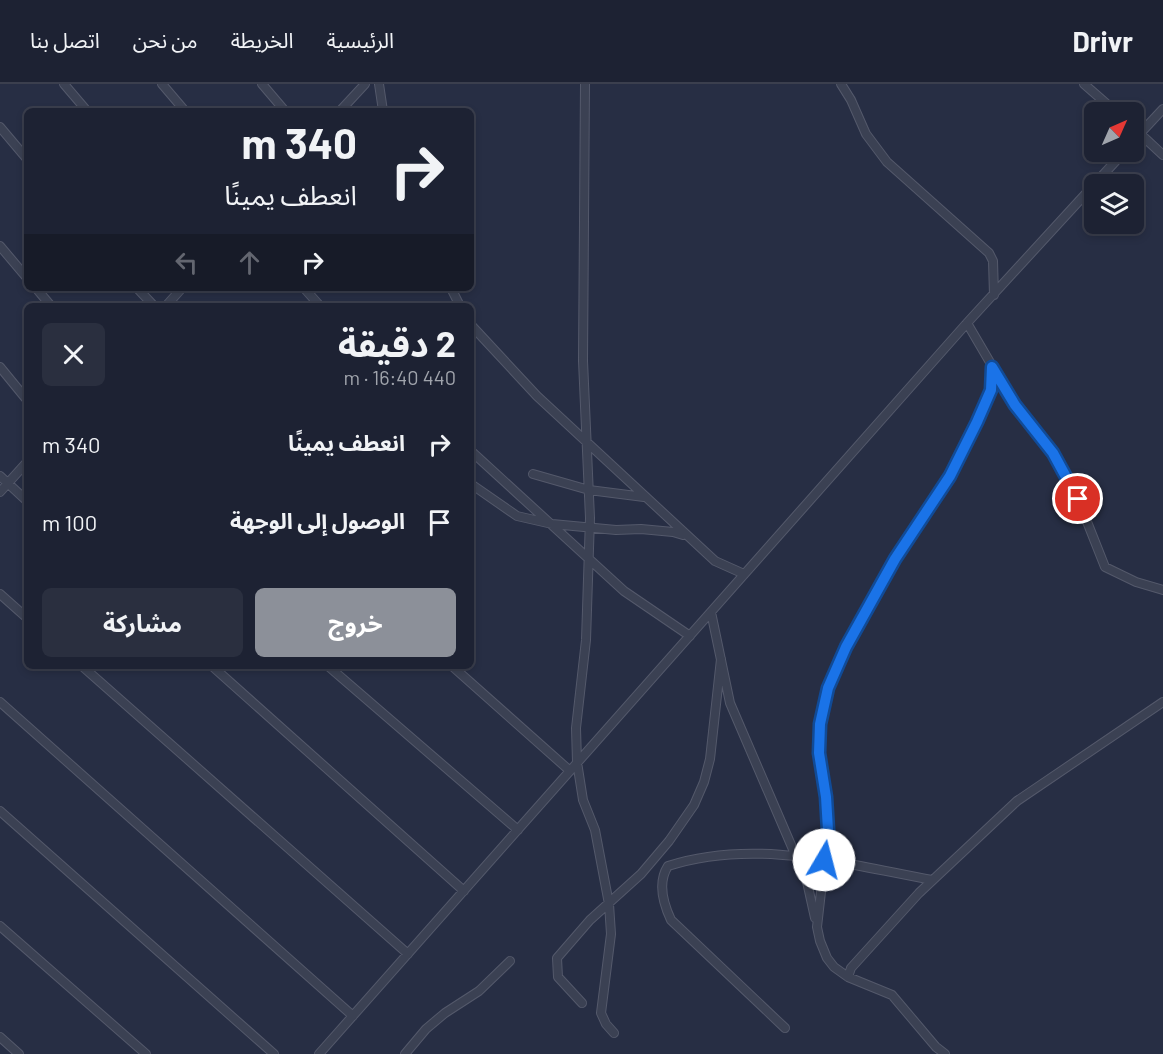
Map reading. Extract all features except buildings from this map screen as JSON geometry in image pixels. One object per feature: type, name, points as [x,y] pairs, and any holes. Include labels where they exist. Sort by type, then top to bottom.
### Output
[{"type":"street","points":[[64,84],[84,108]]},
{"type":"street","points":[[162,84],[182,108]]},
{"type":"street","points":[[262,84],[282,108]]},
{"type":"street","points":[[378,84],[382,108]]},
{"type":"street","points":[[585,84],[583,361],[590,528],[586,640],[576,729],[577,762],[583,800],[595,830],[609,904],[611,934],[601,1012],[606,1024],[614,1034]]},
{"type":"street","points":[[841,84],[866,134],[887,162],[989,253],[993,261],[994,295]]},
{"type":"street","points":[[1084,84],[1105,102]]},
{"type":"street","points":[[343,108],[362,85]]},
{"type":"street","points":[[1144,127],[1163,109]]},
{"type":"street","points":[[0,127],[24,155]]},
{"type":"street","points":[[1144,141],[1163,156]]},
{"type":"street","points":[[319,1054],[465,891],[568,770],[967,323],[1115,162]]},
{"type":"street","points":[[0,246],[24,274]]},
{"type":"street","points":[[38,291],[48,303]]},
{"type":"street","points":[[140,291],[151,303]]},
{"type":"street","points":[[169,303],[179,291]]},
{"type":"street","points":[[307,291],[317,303]]},
{"type":"street","points":[[967,323],[1015,405],[1053,453],[1078,499],[1105,567],[1136,582],[1163,590]]},
{"type":"street","points":[[474,329],[537,396],[715,561],[744,574]]},
{"type":"street","points":[[0,367],[24,396]]},
{"type":"street","points":[[817,927],[828,830],[826,797],[819,753],[820,724],[828,688],[846,647],[895,559],[950,476],[991,390],[992,367]]},
{"type":"street","points":[[474,454],[624,591],[690,636]]},
{"type":"street","points":[[0,492],[24,465]]},
{"type":"street","points":[[533,474],[589,490],[645,497]]},
{"type":"street","points":[[0,476],[24,498]]},
{"type":"street","points":[[474,486],[517,516],[552,524],[673,532],[689,537]]},
{"type":"street","points":[[0,594],[24,615]]},
{"type":"street","points":[[711,612],[730,703],[807,882],[827,958],[834,967],[848,977],[892,995],[936,1047],[945,1054]]},
{"type":"street","points":[[582,1003],[558,977],[557,958],[573,937],[641,874],[694,806],[710,759],[721,659]]},
{"type":"street","points":[[85,669],[408,954]]},
{"type":"street","points":[[215,669],[465,891]]},
{"type":"street","points":[[331,669],[518,830]]},
{"type":"street","points":[[455,669],[568,770]]},
{"type":"street","points":[[0,702],[353,1016]]},
{"type":"street","points":[[848,977],[851,968],[932,880],[1017,801],[1163,702]]},
{"type":"street","points":[[0,811],[274,1054]]},
{"type":"street","points":[[785,1028],[671,920],[662,902],[663,873],[668,866],[705,856],[756,852],[824,860],[932,880]]},
{"type":"street","points":[[0,926],[146,1054]]},
{"type":"street","points":[[405,1054],[426,1029],[445,1013],[479,991],[510,961]]},
{"type":"street","points":[[0,1037],[19,1054]]},
{"type":"route","points":[[824,860],[828,830],[826,797],[819,753],[820,724],[828,688],[846,647],[895,559],[950,476],[991,390],[992,367],[1015,405],[1053,453],[1078,499]]}]
